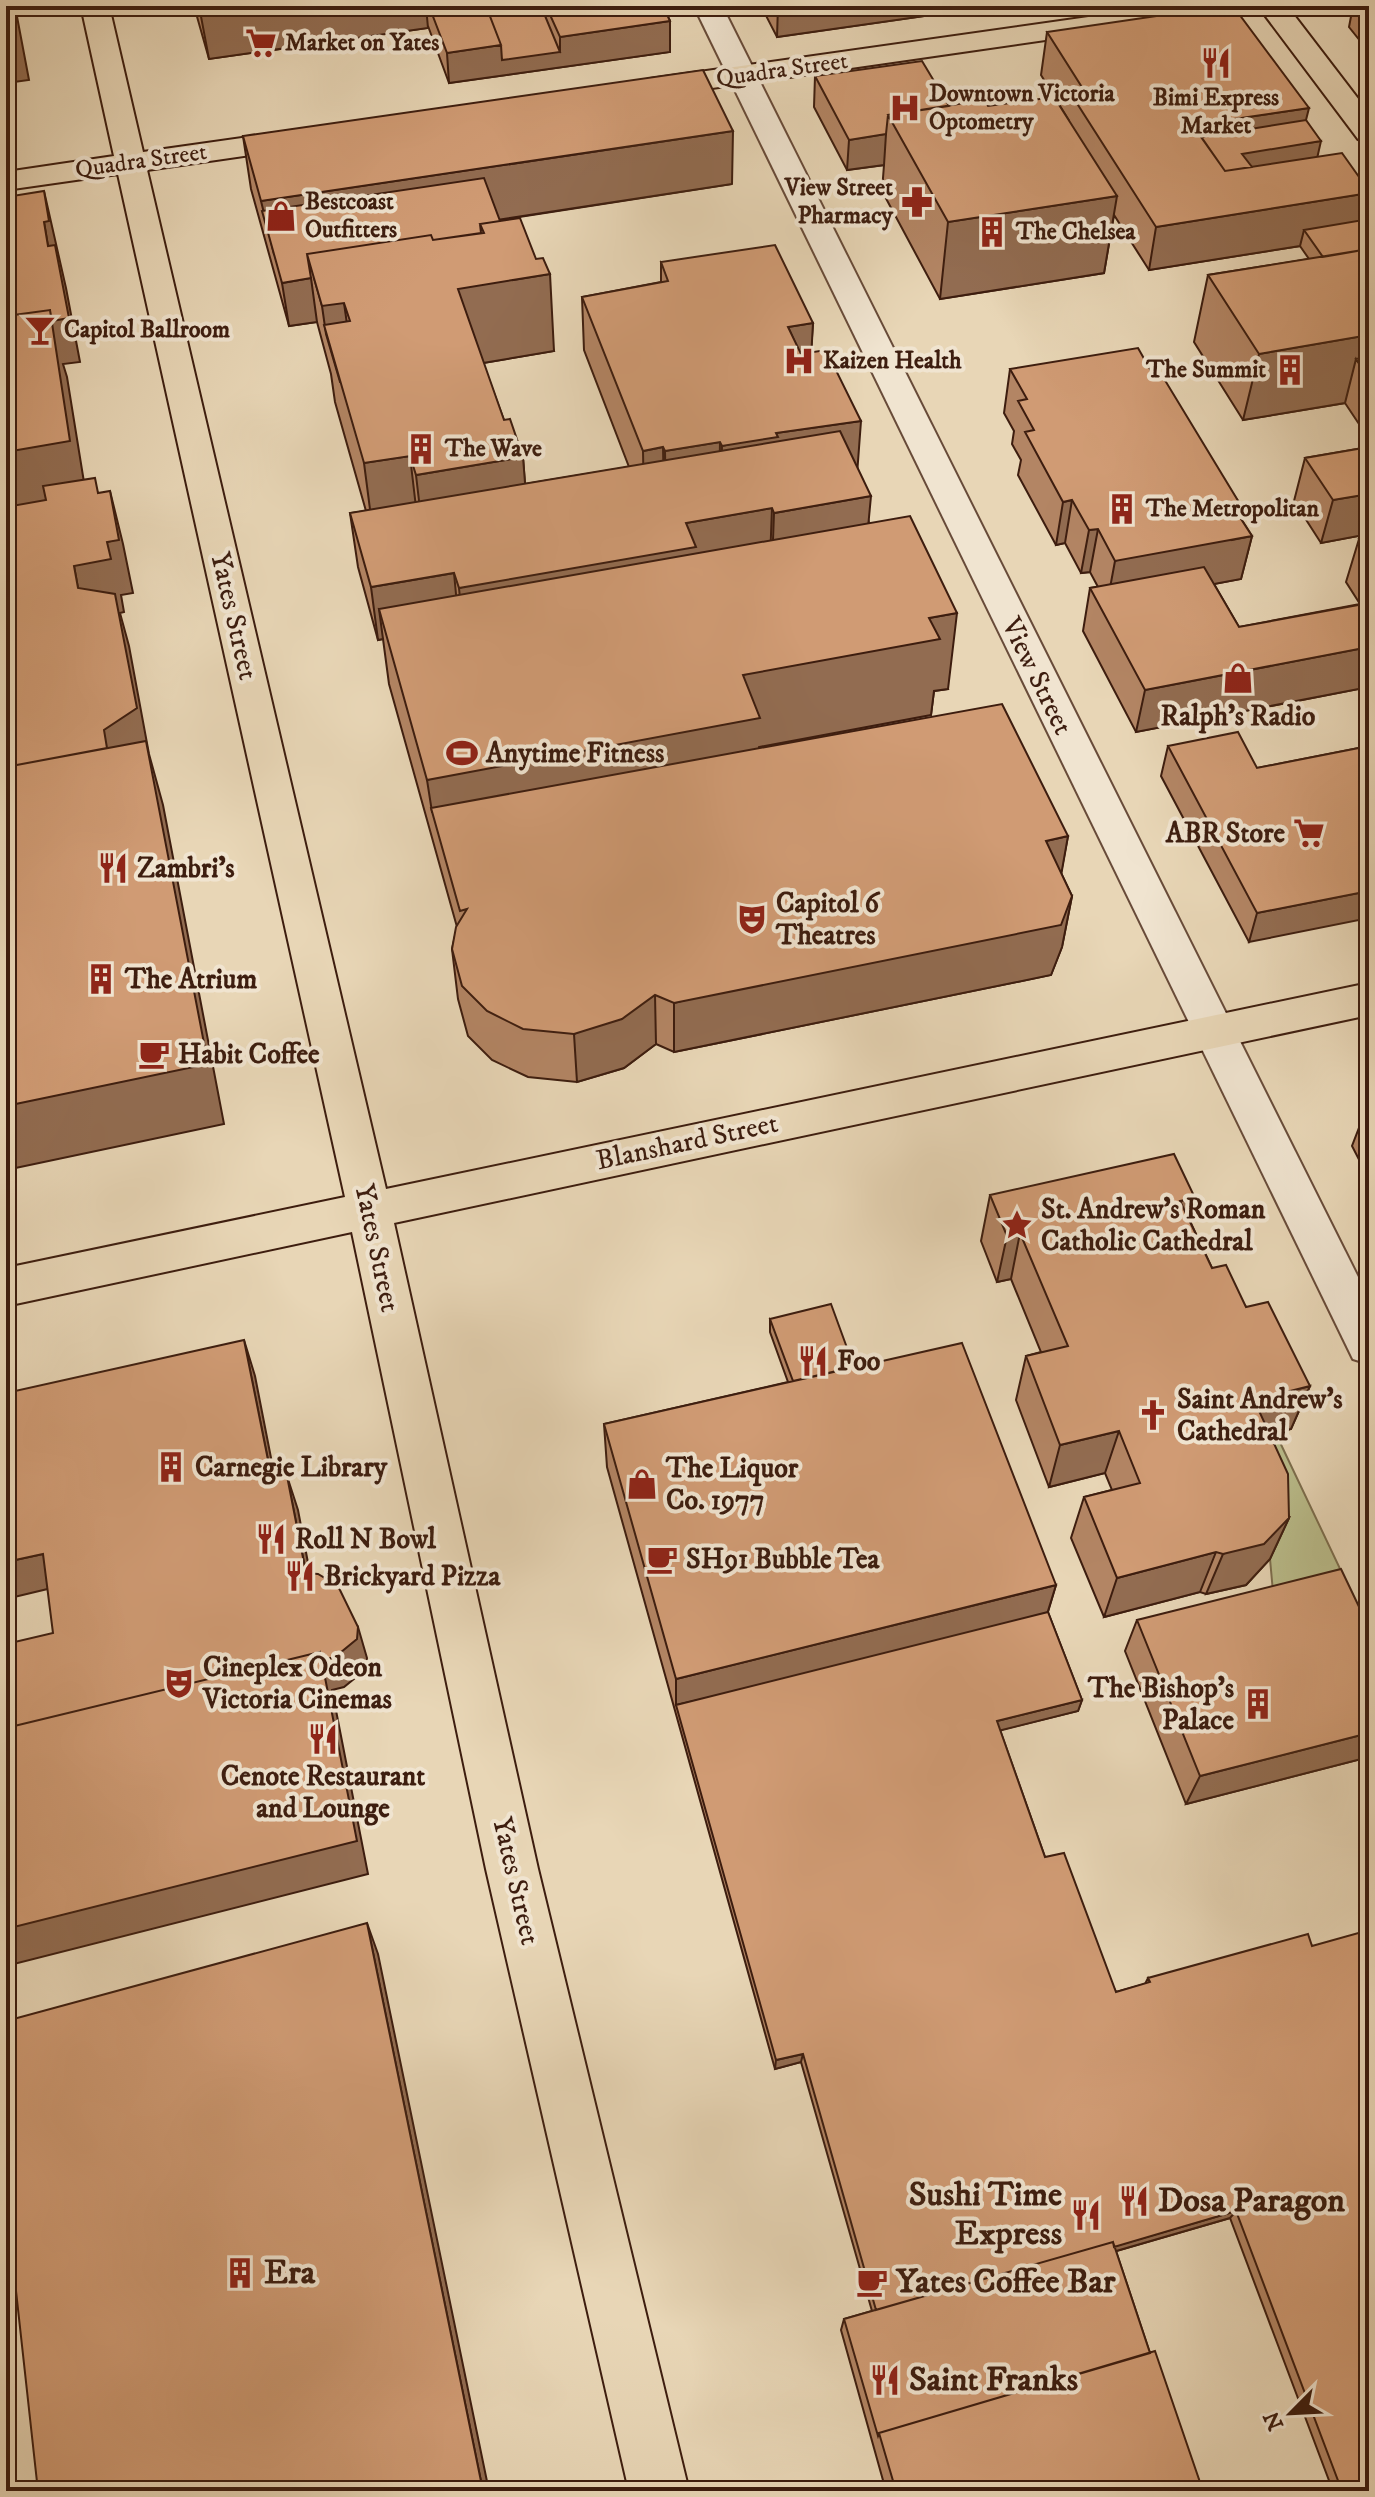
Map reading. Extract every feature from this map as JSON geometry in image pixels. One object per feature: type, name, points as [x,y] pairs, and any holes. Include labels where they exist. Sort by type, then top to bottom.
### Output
[{"type":"main road","name":"Yates Street","points":[[95,6],[369,1208],[512,1869],[659,2491]]},
{"type":"main road","name":"Quadra Street","points":[[624,92],[1226,6]]},
{"type":"main road","points":[[1272,6],[1369,133]]},
{"type":"main road","name":"Quadra Street","points":[[6,181],[334,134]]},
{"type":"main road","name":"Blanshard Street","points":[[6,1287],[1369,999]]},
{"type":"street","name":"View Street","points":[[708,6],[1369,1345]]},
{"type":"green space","points":[[1276,1434],[1343,1575],[1273,1592],[1270,1559],[1237,1443]]},
{"type":"building","points":[[6,6],[12,6],[16,27],[6,28]]},
{"type":"building","points":[[429,6],[486,6],[501,45],[447,53]]},
{"type":"building","points":[[486,6],[541,6],[560,52],[502,60],[501,45]]},
{"type":"building","points":[[546,6],[663,6],[670,21],[560,37]]},
{"type":"building","points":[[1233,6],[1309,108],[1193,125],[1225,171],[1342,153],[1369,193],[1156,227],[1071,94],[1085,92],[1047,32]]},
{"type":"building","points":[[922,61],[949,106],[888,115],[886,134],[849,140],[815,76]]},
{"type":"building","points":[[703,70],[733,131],[261,201],[243,136]]},
{"type":"building","points":[[1054,97],[1117,196],[948,222],[888,115],[984,100],[988,106]]},
{"type":"building","points":[[1306,120],[1321,141],[1242,154],[1252,167],[1225,171],[1201,137]]},
{"type":"building","points":[[484,178],[500,221],[480,224],[481,233],[433,240],[431,235],[307,254],[311,278],[282,283],[262,211]]},
{"type":"building","points":[[44,191],[49,221],[44,222],[48,246],[55,245],[69,318],[52,321],[50,310],[6,316],[6,197]]},
{"type":"building","points":[[520,218],[536,259],[543,258],[550,274],[458,289],[504,420],[510,419],[523,457],[416,475],[410,456],[364,463],[324,325],[350,321],[344,303],[322,306],[307,254],[431,235],[433,240],[484,233],[480,224]]},
{"type":"building","points":[[1363,220],[1369,228],[1369,249],[1323,257],[1304,230]]},
{"type":"building","points":[[775,245],[813,323],[788,327],[801,354],[826,350],[861,421],[776,433],[778,437],[722,446],[720,442],[665,451],[663,447],[643,451],[582,297],[668,281],[661,262]]},
{"type":"building","points":[[1369,249],[1369,335],[1259,354],[1208,275]]},
{"type":"building","points":[[50,310],[70,441],[6,452],[6,316]]},
{"type":"building","name":"The Metropolitan","points":[[1138,348],[1155,378],[1163,377],[1240,504],[1232,505],[1252,536],[1115,561],[1098,529],[1089,530],[1072,500],[1063,502],[1025,432],[1034,430],[1018,401],[1027,399],[1010,369]]},
{"type":"building","points":[[1369,357],[1369,378],[1356,359]]},
{"type":"building","points":[[840,431],[871,496],[774,513],[772,508],[686,523],[696,547],[459,588],[454,573],[371,587],[350,513]]},
{"type":"building","points":[[1369,447],[1369,494],[1333,500],[1305,458]]},
{"type":"building","points":[[95,478],[98,493],[110,491],[119,540],[107,542],[111,559],[74,566],[78,588],[115,594],[137,708],[104,730],[107,748],[6,767],[6,507],[46,500],[43,486]]},
{"type":"building","points":[[910,516],[957,613],[929,618],[940,639],[743,675],[760,718],[427,780],[379,609]]},
{"type":"building","points":[[1369,537],[1369,555],[1359,539]]},
{"type":"building","points":[[1204,567],[1239,627],[1369,603],[1369,647],[1145,690],[1090,588]]},
{"type":"building","name":"Capitol 6 Theatres","points":[[1002,704],[1068,836],[1046,841],[1072,896],[1061,925],[674,1003],[655,995],[622,1019],[574,1034],[523,1029],[487,1011],[462,986],[452,949],[456,927],[467,909],[460,911],[431,808]]},
{"type":"building","points":[[1238,732],[1257,768],[1369,746],[1369,891],[1257,913],[1168,746]]},
{"type":"building","name":"The Atrium","points":[[146,741],[208,1064],[6,1106],[6,767]]},
{"type":"building","name":"Saint Andrew's Cathedral","points":[[1174,1154],[1195,1198],[1180,1201],[1212,1268],[1226,1265],[1246,1307],[1268,1302],[1310,1386],[1254,1400],[1288,1474],[1289,1518],[1264,1544],[1223,1554],[1216,1552],[1117,1578],[1084,1497],[1140,1483],[1119,1431],[1060,1445],[1026,1356],[1068,1346],[1020,1233],[1007,1236],[990,1195]]},
{"type":"building","name":"Foo","points":[[831,1304],[854,1367],[793,1381],[770,1319]]},
{"type":"building","points":[[244,1340],[272,1480],[287,1476],[306,1573],[318,1574],[338,1586],[358,1627],[357,1639],[335,1657],[322,1660],[320,1652],[6,1728],[6,1644],[53,1633],[43,1554],[6,1562],[6,1393]]},
{"type":"building","points":[[962,1343],[1056,1585],[676,1679],[604,1424]]},
{"type":"building","name":"The Bishop's Palace","points":[[1341,1569],[1362,1613],[1369,1611],[1369,1733],[1200,1776],[1137,1620]]},
{"type":"building","points":[[1048,1612],[1082,1700],[997,1721],[1045,1857],[1064,1853],[1116,1992],[1150,1982],[1148,1978],[1308,1934],[1312,1946],[1369,1930],[1369,2491],[1342,2491],[1236,2211],[1114,2247],[1113,2242],[876,2310],[803,2054],[776,2060],[676,1705]]},
{"type":"building","points":[[320,1652],[357,1841],[6,1929],[6,1728]]},
{"type":"building","name":"Era","points":[[367,1923],[483,2491],[38,2491],[6,2200],[6,2021]]},
{"type":"building","points":[[1113,2242],[1150,2353],[879,2433],[878,2436],[844,2319]]},
{"type":"building","points":[[1155,2351],[1203,2491],[896,2491],[879,2433]]},
{"type":"place","name":"Market on Yates","points":[[261,43]]},
{"type":"place","name":"Bimi Express Market","points":[[1216,63]]},
{"type":"place","name":"Downtown Victoria Optometry","points":[[905,108]]},
{"type":"place","name":"View Street Pharmacy","points":[[917,202]]},
{"type":"place","name":"Bestcoast Outfitters","points":[[281,216]]},
{"type":"place","name":"The Chelsea","points":[[992,232]]},
{"type":"place","name":"Capitol Ballroom","points":[[40,330]]},
{"type":"place","name":"Kaizen Health","points":[[799,361]]},
{"type":"place","name":"The Summit","points":[[1290,370]]},
{"type":"place","name":"The Wave","points":[[421,449]]},
{"type":"place","name":"The Metropolitan","points":[[1122,509]]},
{"type":"place","name":"Ralph's Radio","points":[[1238,678]]},
{"type":"place","name":"Anytime Fitness","points":[[462,753]]},
{"type":"place","name":"ABR Store","points":[[1309,833]]},
{"type":"place","name":"Zambri's","points":[[113,868]]},
{"type":"place","name":"Capitol 6 Theatres","points":[[752,919]]},
{"type":"place","name":"The Atrium","points":[[101,979]]},
{"type":"place","name":"Habit Coffee","points":[[154,1054]]},
{"type":"place","name":"St. Andrew's Roman Catholic Cathedral","points":[[1017,1225]]},
{"type":"place","name":"Foo","points":[[813,1361]]},
{"type":"place","name":"Saint Andrew's Cathedral","points":[[1153,1415]]},
{"type":"place","name":"Carnegie Library","points":[[171,1467]]},
{"type":"place","name":"The Liquor Co. 1977","points":[[642,1484]]},
{"type":"place","name":"Roll N Bowl","points":[[271,1539]]},
{"type":"place","name":"SH91 Bubble Tea","points":[[662,1559]]},
{"type":"place","name":"Brickyard Pizza","points":[[300,1576]]},
{"type":"place","name":"Cineplex Odeon Victoria Cinemas","points":[[179,1683]]},
{"type":"place","name":"The Bishop's Palace","points":[[1258,1704]]},
{"type":"place","name":"Cenote Restaurant and Lounge","points":[[323,1739]]},
{"type":"place","name":"Dosa Paragon","points":[[1134,2201]]},
{"type":"place","name":"Sushi Time Express","points":[[1086,2215]]},
{"type":"place","name":"Era","points":[[240,2273]]},
{"type":"place","name":"Yates Coffee Bar","points":[[872,2282]]},
{"type":"place","name":"Saint Franks","points":[[885,2380]]}]
